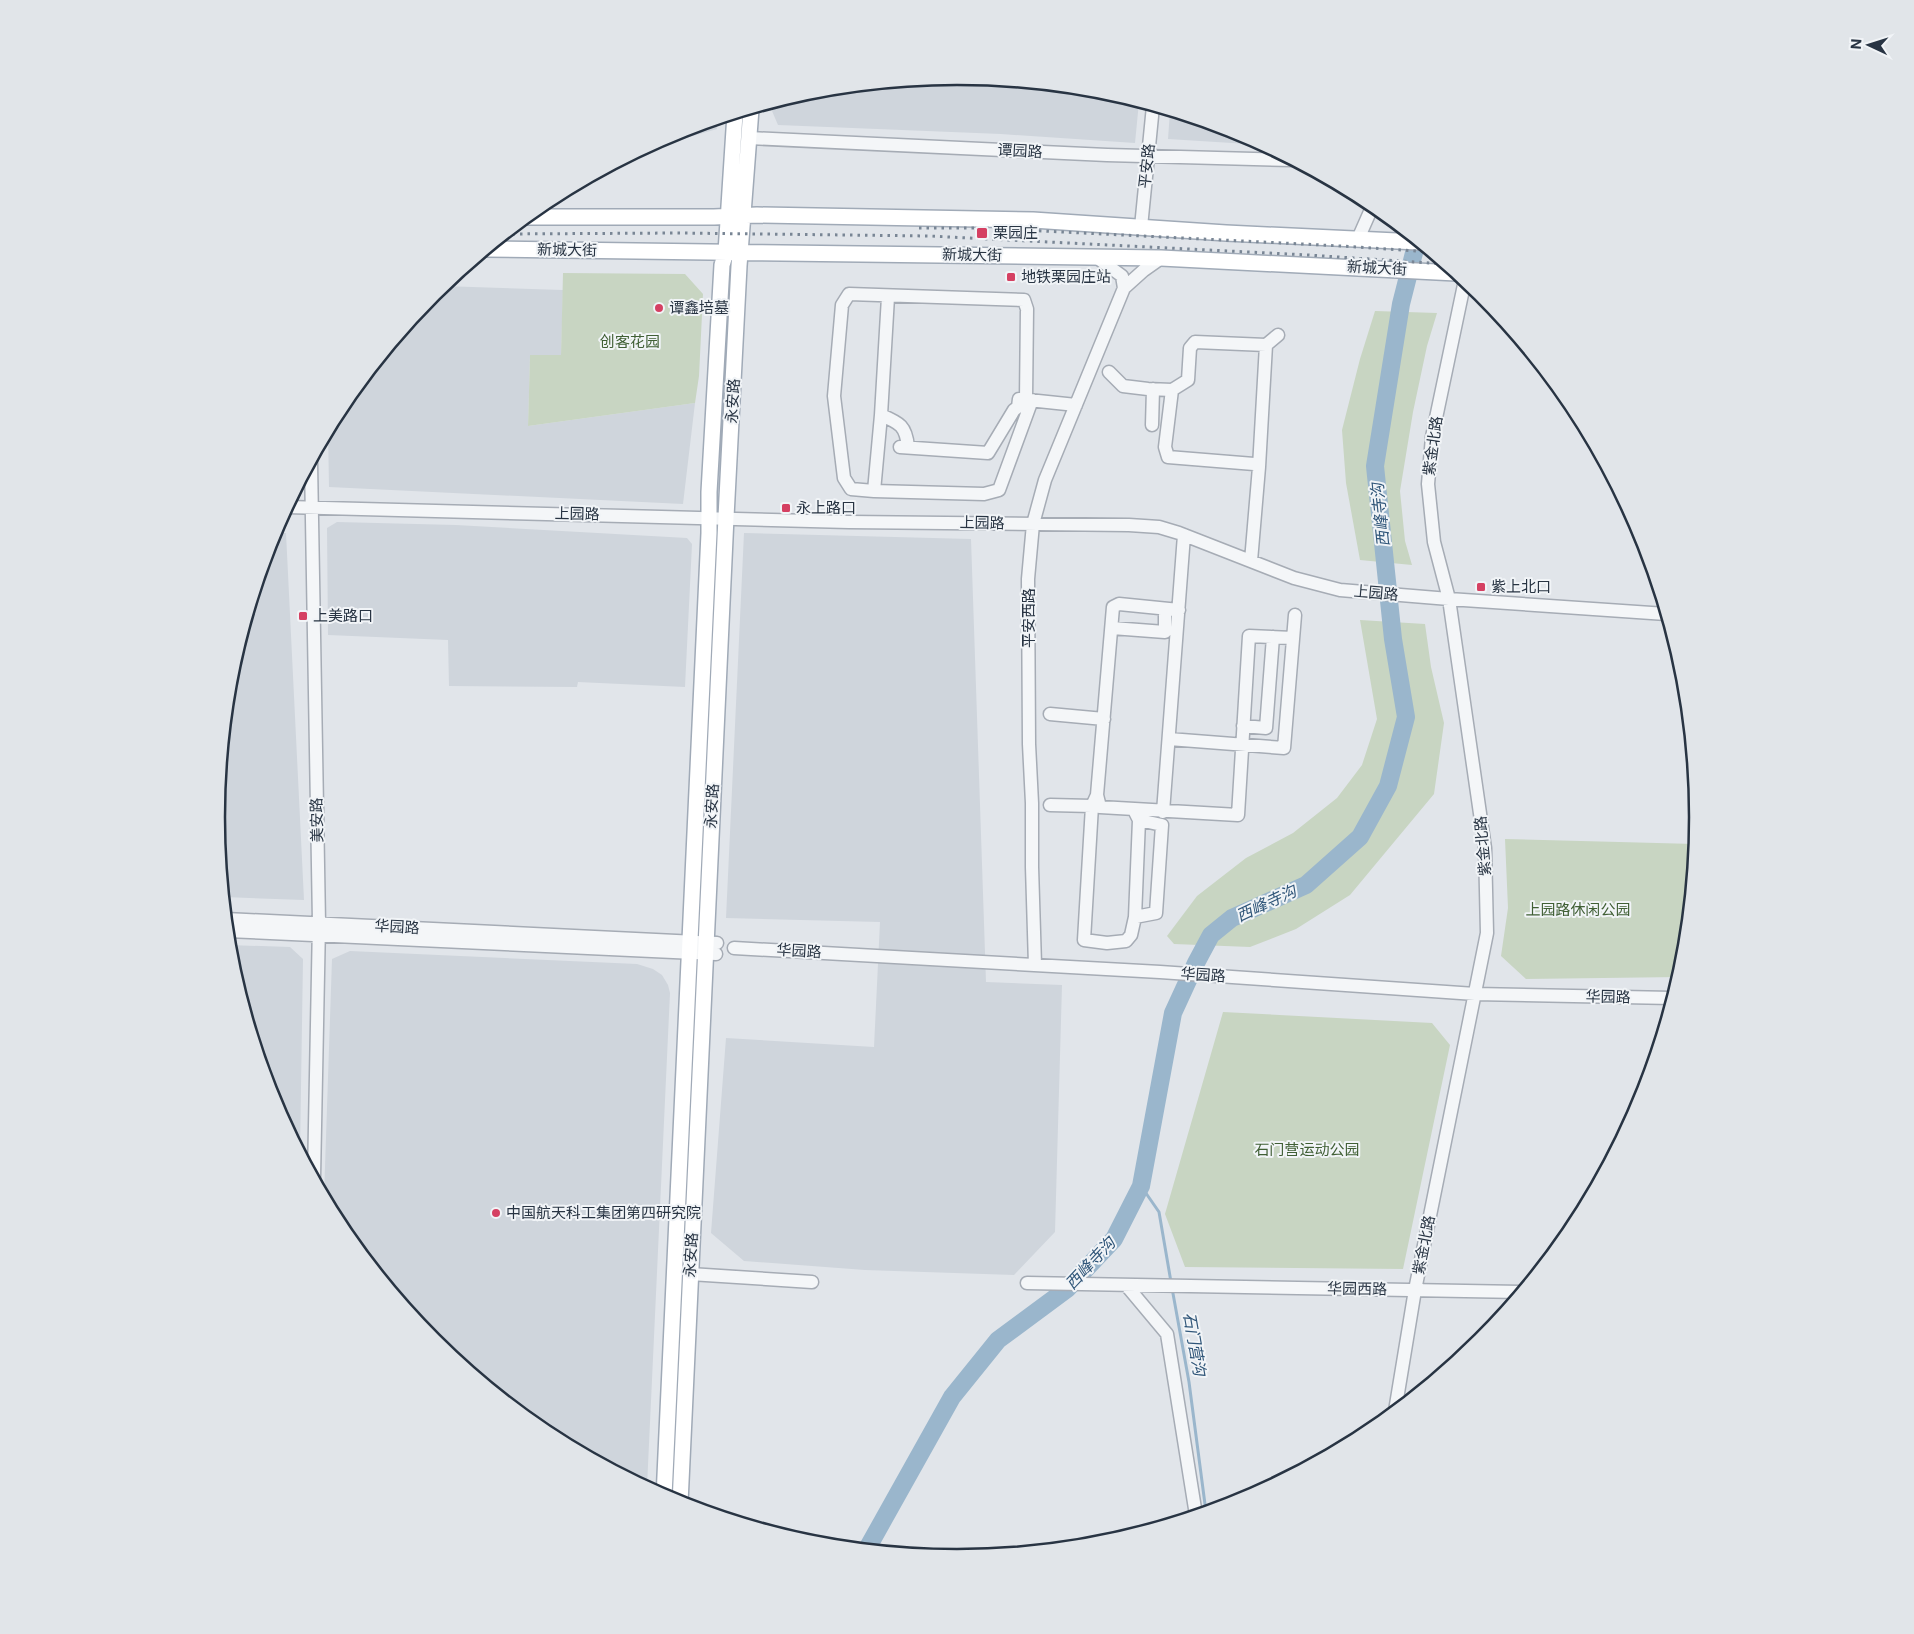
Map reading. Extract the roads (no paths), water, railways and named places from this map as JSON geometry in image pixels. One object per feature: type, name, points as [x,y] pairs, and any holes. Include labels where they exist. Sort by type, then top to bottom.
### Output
[{"type":"main road","name":"永安路","points":[[735,215],[749,138],[751,115]]},
{"type":"main road","name":"永安路","points":[[680,1494],[704,948],[726,517],[735,215],[735,120]]},
{"type":"main road","name":"新城大街","points":[[538,217],[735,215],[1033,220],[1226,233],[1410,241]]},
{"type":"main road","name":"新城大街","points":[[495,249],[1162,258],[1446,273]]},
{"type":"main road","name":"永安路","points":[[665,1488],[704,948],[708,517],[722,265],[733,252]]},
{"type":"street","name":"平安路","points":[[1140,226],[1152,112]]},
{"type":"street","name":"谭园路","points":[[749,138],[1107,155],[1280,160]]},
{"type":"street","points":[[1358,239],[1370,212]]},
{"type":"street","points":[[1096,257],[1122,276],[1124,288]]},
{"type":"street","points":[[1124,288],[1144,270],[1162,258]]},
{"type":"street","name":"平安西路","points":[[1035,965],[1029,744],[1028,589],[1032,524],[1045,480],[1124,288]]},
{"type":"street","name":"紫金北路","points":[[1396,1403],[1415,1290],[1487,933],[1486,858],[1450,599],[1434,542],[1428,484],[1432,437],[1463,288]]},
{"type":"street","points":[[848,294],[888,297],[1024,300],[1027,308],[1029,400],[998,490],[984,494],[874,491],[851,489],[844,478],[834,396],[842,305],[848,294]]},
{"type":"street","points":[[874,491],[881,415],[888,297]]},
{"type":"street","points":[[1109,372],[1123,386],[1172,390],[1188,380],[1190,348],[1194,342],[1266,345],[1278,335]]},
{"type":"street","points":[[1251,561],[1266,345]]},
{"type":"street","points":[[1152,425],[1153,389]]},
{"type":"street","points":[[1172,390],[1165,447],[1168,457],[1254,464],[1259,467]]},
{"type":"street","points":[[881,415],[902,426],[907,434],[904,447],[988,453],[1018,407],[1019,399],[1076,405]]},
{"type":"street","name":"美安路","points":[[311,473],[319,929],[314,1167]]},
{"type":"street","name":"上园路","points":[[294,507],[726,517],[849,522],[1129,525],[1159,528],[1184,535],[1313,584],[1348,590],[1420,597],[1660,614]]},
{"type":"street","points":[[1164,812],[1184,535]]},
{"type":"street","points":[[1136,815],[1135,917],[1131,936],[1126,941],[1107,943],[1084,940],[1095,801],[1114,607],[1119,604],[1178,610]]},
{"type":"street","points":[[1112,628],[1165,632],[1165,609]]},
{"type":"street","points":[[1169,739],[1284,748],[1294,614]]},
{"type":"street","points":[[1136,815],[1164,812],[1238,815],[1249,636],[1293,638]]},
{"type":"street","points":[[1243,726],[1266,728],[1274,637]]},
{"type":"street","points":[[1050,714],[1104,719]]},
{"type":"street","points":[[1050,805],[1095,801]]},
{"type":"street","points":[[1095,801],[1100,807],[1136,815],[1162,825],[1156,913],[1135,917]]},
{"type":"street","name":"华园路","points":[[232,920],[319,929],[704,948]]},
{"type":"street","name":"华园路","points":[[234,931],[319,929]]},
{"type":"street","name":"华园路","points":[[734,948],[1160,972],[1475,994],[1666,998]]},
{"type":"street","points":[[690,1274],[812,1282]]},
{"type":"street","name":"华园西路","points":[[1027,1283],[1514,1292]]},
{"type":"street","points":[[1126,1285],[1167,1334],[1195,1509]]},
{"type":"waterway","name":"西峰寺沟","points":[[870,1544],[952,1397],[998,1340],[1067,1289],[1114,1239],[1141,1186],[1173,1013],[1211,935],[1232,918],[1306,885],[1360,837],[1388,786],[1406,717],[1393,639],[1375,466],[1401,304],[1416,247]]},
{"type":"waterway","name":"石门营沟","points":[[1141,1186],[1159,1212],[1171,1282]]},
{"type":"waterway","name":"石门营沟","points":[[1172,1288],[1189,1382],[1205,1505]]},
{"type":"railway","points":[[919,228],[983,228],[1421,251]]},
{"type":"railway","points":[[514,234],[677,233],[930,236],[1436,263]]},
{"type":"place","name":"栗园庄","points":[[982,233]]},
{"type":"place","name":"地铁栗园庄站","points":[[1011,277]]},
{"type":"place","name":"谭鑫培墓","points":[[659,308]]},
{"type":"place","name":"永上路口","points":[[786,508]]},
{"type":"place","name":"紫上北口","points":[[1481,587]]},
{"type":"place","name":"上美路口","points":[[303,616]]},
{"type":"place","name":"中国航天科工集团第四研究院","points":[[496,1213]]},
{"type":"park label","name":"创客花园","points":[[630,342]]},
{"type":"park label","name":"上园路休闲公园","points":[[1578,910]]},
{"type":"park label","name":"石门营运动公园","points":[[1307,1150]]}]
